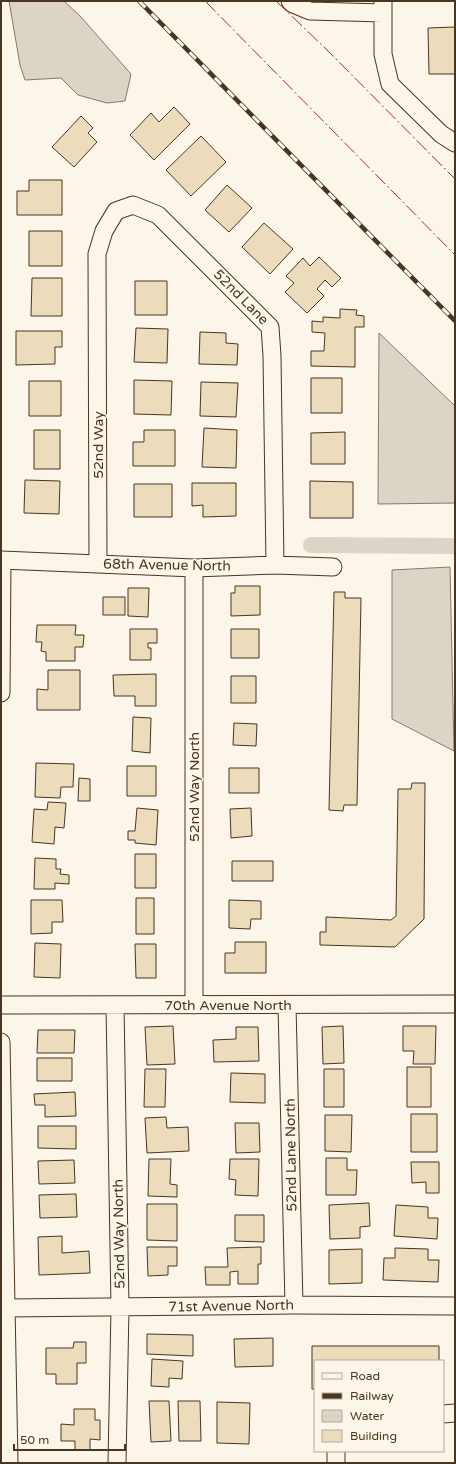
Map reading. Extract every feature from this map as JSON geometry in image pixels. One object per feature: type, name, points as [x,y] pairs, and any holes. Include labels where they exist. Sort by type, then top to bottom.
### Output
[{"type":"street","points":[[290,1],[293,4],[310,11],[383,7],[383,54],[390,84],[441,134],[455,143]]},
{"type":"street","name":"52nd Lane","points":[[98,325],[97,254],[104,231],[116,211],[133,205],[158,215],[270,327],[272,356],[275,565]]},
{"type":"street","name":"52nd Way","points":[[98,325],[98,564]]},
{"type":"street","points":[[1,693],[2,560]]},
{"type":"street","name":"68th Avenue North","points":[[2,560],[194,568],[275,565],[332,567]]},
{"type":"street","name":"52nd Way North","points":[[194,568],[194,1005]]},
{"type":"street","name":"70th Avenue North","points":[[1,1005],[455,1004]]},
{"type":"street","name":"52nd Way North","points":[[115,1005],[120,1308],[117,1463]]},
{"type":"street","name":"52nd Lane North","points":[[287,1005],[294,1305]]},
{"type":"street","points":[[1,1042],[7,1454]]},
{"type":"street","name":"71st Avenue North","points":[[6,1308],[294,1305],[455,1306]]},
{"type":"street","points":[[444,1414],[455,1413]]},
{"type":"street","points":[[336,1452],[336,1463]]},
{"type":"water","points":[[9,1],[64,1],[81,17],[131,74],[125,101],[107,103],[78,95],[61,78],[25,80],[20,65]]},
{"type":"water","points":[[379,333],[455,406],[455,503],[378,504]]},
{"type":"water","points":[[450,567],[454,751],[392,719],[392,570]]},
{"type":"building","points":[[455,27],[455,74],[429,74],[428,28]]},
{"type":"building","points":[[174,107],[190,124],[154,160],[130,135],[151,113],[159,122]]},
{"type":"building","points":[[81,116],[93,128],[88,133],[97,142],[74,167],[52,147]]},
{"type":"building","points":[[201,136],[226,162],[191,196],[166,170]]},
{"type":"building","points":[[29,180],[62,180],[62,215],[17,215],[17,191],[29,191]]},
{"type":"building","points":[[227,185],[252,208],[229,232],[205,210]]},
{"type":"building","points":[[264,223],[293,249],[270,274],[242,247]]},
{"type":"building","points":[[29,231],[62,231],[62,266],[29,266]]},
{"type":"building","points":[[319,257],[341,278],[332,287],[325,280],[317,289],[324,296],[307,313],[285,292],[294,283],[286,276],[303,258],[310,266]]},
{"type":"building","points":[[32,278],[62,278],[62,316],[31,316]]},
{"type":"building","points":[[135,281],[167,281],[167,315],[135,315]]},
{"type":"building","points":[[340,309],[357,310],[356,315],[364,316],[364,327],[355,327],[355,367],[311,366],[311,351],[324,351],[325,333],[312,332],[312,321],[323,322],[323,317],[340,318]]},
{"type":"building","points":[[136,328],[168,329],[167,363],[134,362]]},
{"type":"building","points":[[16,331],[62,331],[62,347],[55,347],[55,364],[16,365]]},
{"type":"building","points":[[200,332],[226,333],[226,343],[238,344],[237,365],[199,364]]},
{"type":"building","points":[[311,378],[342,378],[342,413],[311,413]]},
{"type":"building","points":[[134,380],[172,381],[171,415],[134,414]]},
{"type":"building","points":[[29,381],[61,381],[61,416],[29,416]]},
{"type":"building","points":[[201,382],[238,383],[236,417],[200,416]]},
{"type":"building","points":[[204,428],[237,430],[236,468],[202,467]]},
{"type":"building","points":[[34,430],[60,430],[60,469],[34,469]]},
{"type":"building","points":[[144,430],[175,430],[175,466],[133,466],[133,442],[144,442]]},
{"type":"building","points":[[345,432],[345,464],[311,464],[311,433]]},
{"type":"building","points":[[25,480],[60,481],[59,514],[24,513]]},
{"type":"building","points":[[310,481],[353,482],[353,518],[310,518]]},
{"type":"building","points":[[192,483],[236,483],[236,516],[203,517],[203,505],[192,506]]},
{"type":"building","points":[[134,484],[172,484],[172,517],[134,517]]},
{"type":"building","points":[[235,586],[260,586],[260,615],[231,616],[231,593],[235,593]]},
{"type":"building","points":[[128,588],[149,588],[148,617],[128,616]]},
{"type":"building","points":[[334,592],[345,592],[345,598],[361,598],[357,805],[344,805],[343,811],[329,810]]},
{"type":"building","points":[[103,597],[125,597],[125,615],[103,615]]},
{"type":"building","points":[[37,625],[76,625],[75,635],[84,635],[83,647],[75,647],[75,661],[46,661],[46,652],[41,651],[42,642],[36,642]]},
{"type":"building","points":[[130,629],[157,629],[157,643],[148,643],[148,648],[151,648],[151,660],[130,660]]},
{"type":"building","points":[[231,629],[259,629],[259,658],[231,658]]},
{"type":"building","points":[[48,670],[80,670],[80,710],[37,710],[37,689],[48,690]]},
{"type":"building","points":[[156,674],[156,706],[135,706],[135,696],[114,696],[113,675]]},
{"type":"building","points":[[231,676],[256,676],[256,703],[231,703]]},
{"type":"building","points":[[133,717],[151,718],[150,753],[132,751]]},
{"type":"building","points":[[234,723],[257,724],[256,746],[233,745]]},
{"type":"building","points":[[36,763],[74,764],[73,787],[61,787],[60,798],[35,797]]},
{"type":"building","points":[[127,766],[156,766],[156,796],[127,796]]},
{"type":"building","points":[[229,768],[259,768],[259,793],[229,793]]},
{"type":"building","points":[[79,778],[90,779],[90,801],[78,801]]},
{"type":"building","points":[[412,783],[425,783],[424,919],[395,947],[320,945],[320,932],[326,932],[326,917],[391,920],[396,916],[398,789],[411,789]]},
{"type":"building","points":[[48,802],[66,803],[64,828],[55,827],[54,844],[32,842],[34,809],[47,810]]},
{"type":"building","points":[[137,808],[158,810],[156,845],[135,843],[135,840],[128,840],[128,831],[135,831]]},
{"type":"building","points":[[251,808],[252,836],[231,838],[230,809]]},
{"type":"building","points":[[135,854],[156,854],[156,888],[135,888]]},
{"type":"building","points":[[35,858],[56,859],[56,869],[61,869],[60,874],[69,875],[69,884],[55,883],[55,889],[34,889]]},
{"type":"building","points":[[232,861],[273,861],[273,881],[232,881]]},
{"type":"building","points":[[136,898],[154,898],[154,934],[136,934]]},
{"type":"building","points":[[31,900],[62,900],[63,922],[52,922],[52,933],[31,934]]},
{"type":"building","points":[[229,900],[261,901],[261,919],[251,919],[250,929],[229,928]]},
{"type":"building","points":[[235,942],[266,942],[266,973],[225,973],[225,953],[235,953]]},
{"type":"building","points":[[35,943],[61,944],[60,978],[34,977]]},
{"type":"building","points":[[135,944],[156,944],[156,978],[136,978]]},
{"type":"building","points":[[173,1026],[175,1064],[147,1065],[145,1027]]},
{"type":"building","points":[[343,1026],[344,1063],[323,1064],[322,1027]]},
{"type":"building","points":[[403,1026],[436,1026],[435,1064],[413,1064],[414,1051],[403,1051]]},
{"type":"building","points":[[236,1027],[258,1027],[259,1061],[214,1062],[213,1040],[236,1039]]},
{"type":"building","points":[[38,1030],[75,1030],[74,1053],[37,1053]]},
{"type":"building","points":[[37,1058],[72,1058],[72,1081],[37,1081]]},
{"type":"building","points":[[407,1067],[431,1067],[431,1107],[407,1107]]},
{"type":"building","points":[[145,1069],[166,1069],[165,1107],[144,1107]]},
{"type":"building","points":[[324,1069],[344,1069],[344,1107],[324,1107]]},
{"type":"building","points":[[231,1073],[265,1074],[265,1103],[230,1102]]},
{"type":"building","points":[[75,1092],[76,1116],[45,1117],[45,1105],[35,1105],[34,1094]]},
{"type":"building","points":[[411,1114],[437,1114],[437,1152],[411,1152]]},
{"type":"building","points":[[325,1115],[352,1115],[351,1152],[325,1151]]},
{"type":"building","points":[[166,1117],[167,1128],[188,1127],[189,1151],[147,1153],[145,1118]]},
{"type":"building","points":[[235,1123],[259,1123],[260,1152],[236,1153]]},
{"type":"building","points":[[38,1126],[76,1126],[76,1149],[38,1148]]},
{"type":"building","points":[[326,1158],[347,1158],[347,1170],[357,1170],[356,1195],[326,1195]]},
{"type":"building","points":[[149,1159],[171,1159],[170,1184],[177,1185],[177,1197],[148,1196]]},
{"type":"building","points":[[230,1159],[259,1159],[258,1196],[235,1195],[236,1180],[229,1179]]},
{"type":"building","points":[[74,1160],[75,1183],[39,1184],[38,1161]]},
{"type":"building","points":[[411,1162],[439,1162],[439,1193],[426,1193],[426,1182],[412,1183]]},
{"type":"building","points":[[76,1194],[77,1217],[40,1218],[39,1195]]},
{"type":"building","points":[[369,1203],[370,1226],[360,1227],[360,1238],[330,1239],[329,1205]]},
{"type":"building","points":[[147,1204],[177,1204],[177,1241],[147,1240]]},
{"type":"building","points":[[396,1205],[428,1207],[428,1218],[438,1218],[437,1239],[394,1236]]},
{"type":"building","points":[[235,1215],[264,1215],[264,1242],[235,1241]]},
{"type":"building","points":[[62,1236],[62,1253],[89,1251],[90,1273],[39,1275],[38,1237]]},
{"type":"building","points":[[147,1247],[177,1247],[177,1266],[168,1266],[168,1275],[148,1276]]},
{"type":"building","points":[[261,1247],[261,1264],[258,1264],[258,1284],[238,1284],[238,1271],[230,1272],[230,1285],[206,1285],[205,1267],[228,1267],[227,1248]]},
{"type":"building","points":[[395,1248],[428,1249],[428,1260],[439,1260],[438,1282],[383,1280],[384,1258],[395,1258]]},
{"type":"building","points":[[362,1249],[362,1283],[329,1284],[329,1250]]},
{"type":"building","points":[[147,1334],[193,1335],[193,1356],[147,1354]]},
{"type":"building","points":[[273,1338],[273,1366],[235,1367],[234,1339]]},
{"type":"building","points":[[74,1342],[86,1342],[86,1363],[77,1363],[77,1384],[56,1384],[56,1374],[46,1374],[46,1348],[73,1348]]},
{"type":"building","points":[[312,1346],[439,1346],[439,1360],[314,1360],[314,1389],[312,1389]]},
{"type":"building","points":[[152,1359],[183,1361],[182,1379],[169,1378],[169,1387],[151,1386]]},
{"type":"building","points":[[149,1401],[169,1401],[171,1441],[151,1442]]},
{"type":"building","points":[[178,1401],[200,1401],[201,1441],[179,1441]]},
{"type":"building","points":[[217,1402],[250,1403],[249,1444],[217,1443]]},
{"type":"building","points":[[74,1409],[95,1409],[95,1420],[100,1420],[100,1440],[90,1439],[90,1450],[75,1450],[75,1441],[61,1441],[61,1424],[74,1425]]},
{"type":"waterway","points":[[311,545],[455,546]]},
{"type":"railway","points":[[139,1],[455,321]]},
{"type":"power","points":[[207,1],[207,3],[455,255]]},
{"type":"power","points":[[276,1],[327,50],[455,179]]}]
